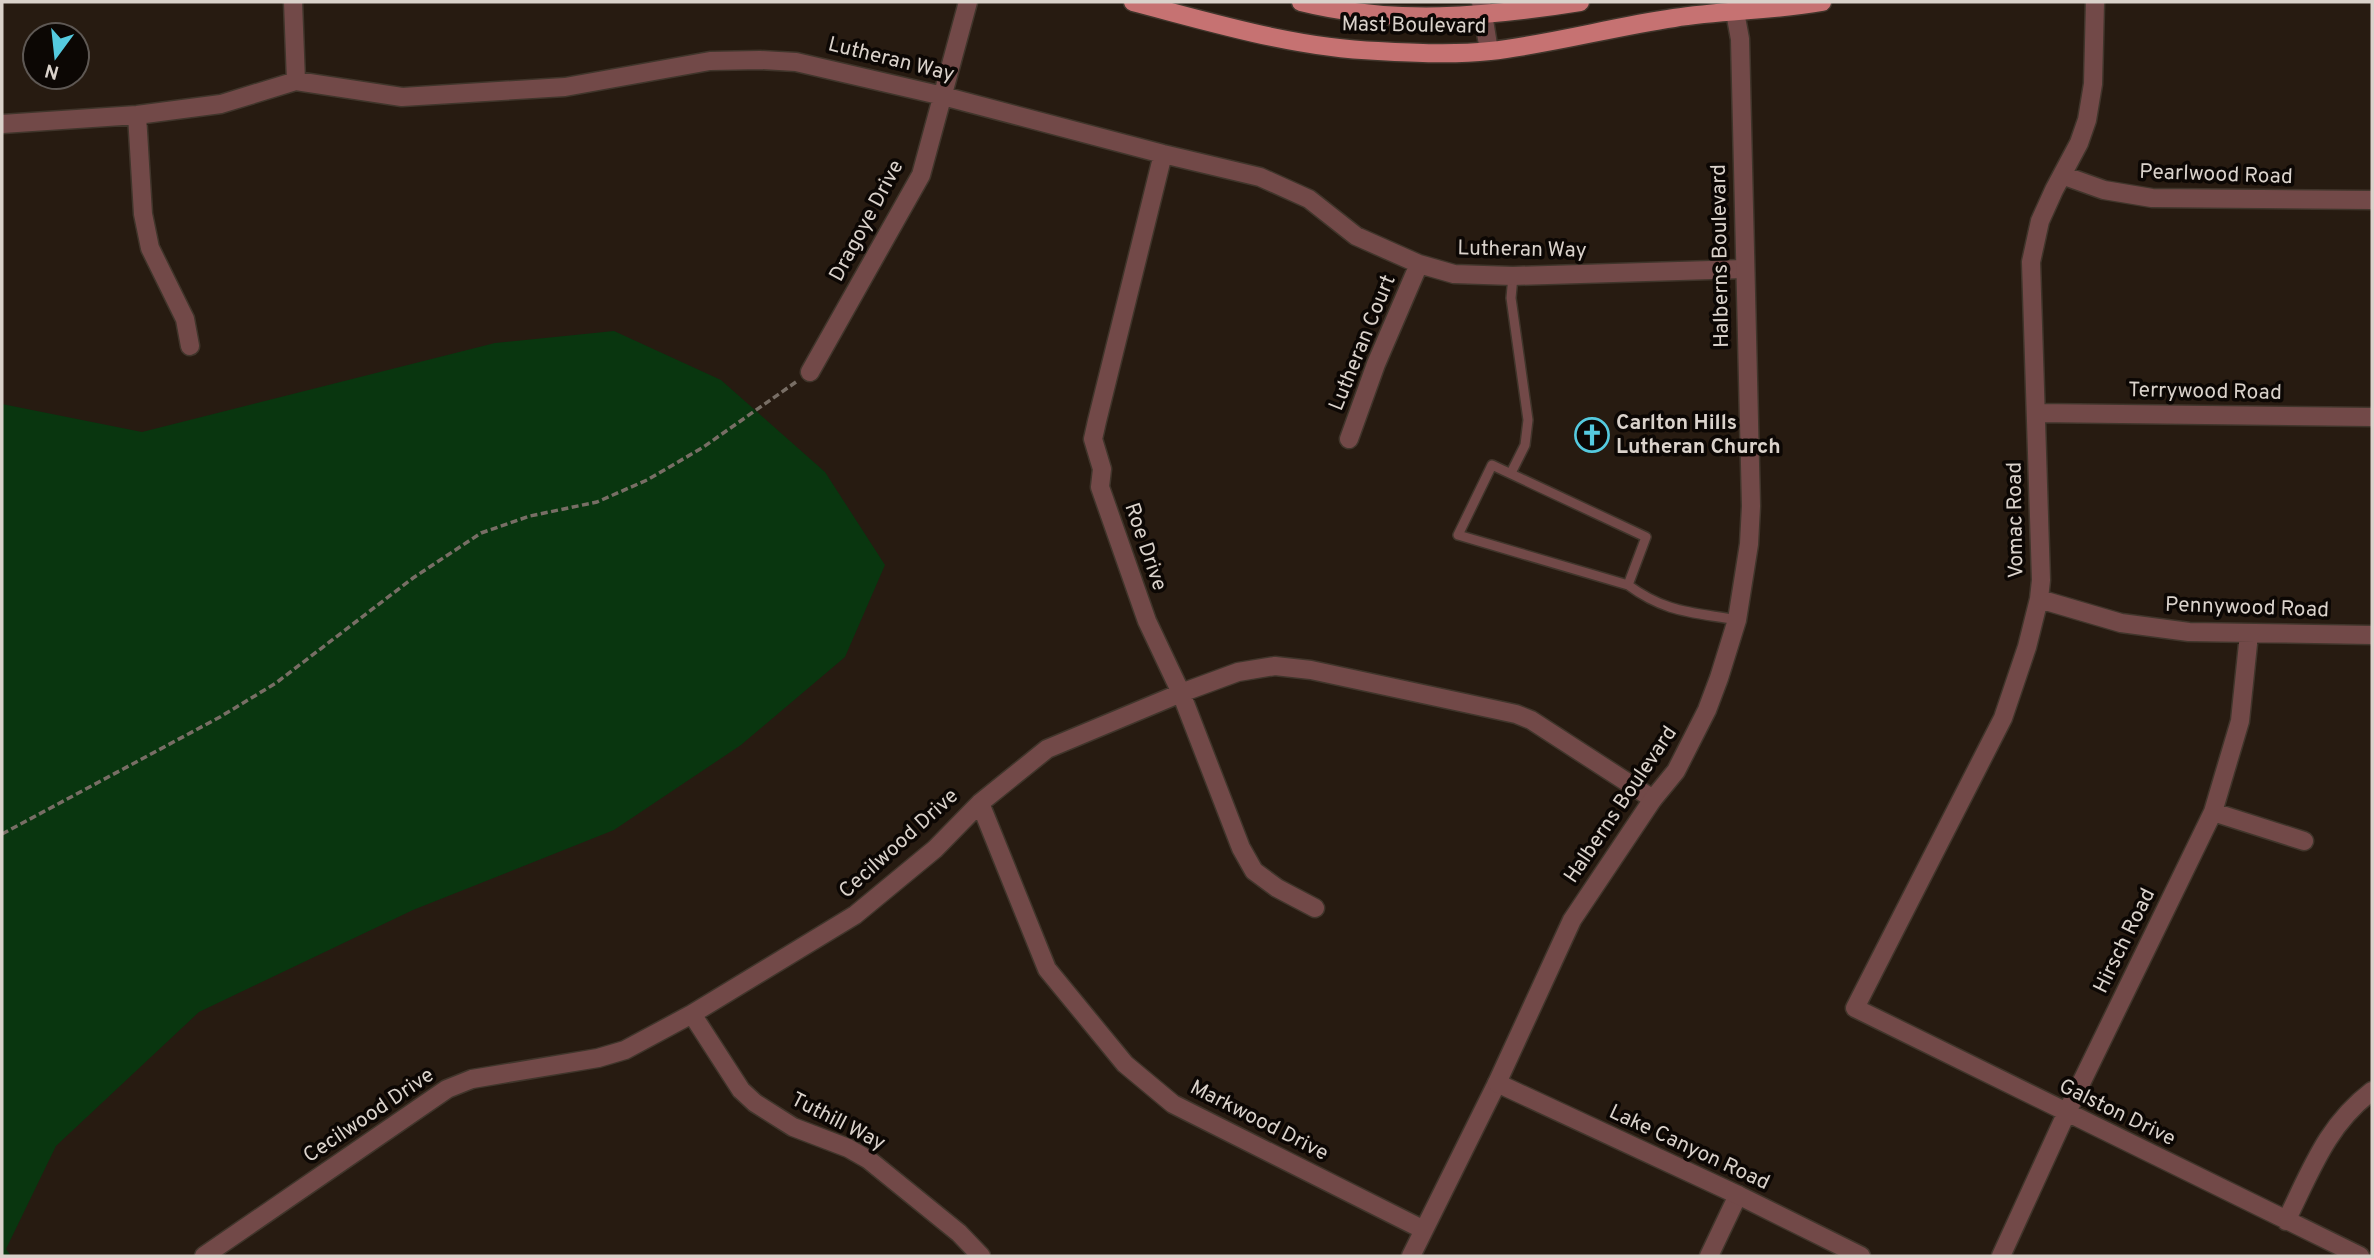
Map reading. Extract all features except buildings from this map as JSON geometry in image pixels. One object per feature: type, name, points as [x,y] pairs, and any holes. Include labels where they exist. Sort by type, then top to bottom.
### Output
[{"type":"main road","name":"Mast Boulevard","points":[[1133,2],[1317,46],[1377,51],[1489,51],[1704,13],[1779,9],[1822,2]]},
{"type":"main road","name":"Mast Boulevard","points":[[1301,2],[1388,16],[1580,2]]},
{"type":"street","points":[[293,2],[296,81]]},
{"type":"street","name":"Dragoye Drive","points":[[810,372],[921,175],[968,2]]},
{"type":"street","name":"Vomac Road","points":[[1855,1008],[2003,718],[2021,671],[2039,599],[2041,580],[2031,261],[2040,221],[2079,143],[2090,105],[2095,2]]},
{"type":"street","points":[[1482,8],[1489,51]]},
{"type":"street","name":"Halberns Boulevard","points":[[1411,1256],[1497,1083],[1572,920],[1653,799],[1676,771],[1692,741],[1719,678],[1737,620],[1746,570],[1751,506],[1740,39],[1735,12]]},
{"type":"street","name":"Lutheran Way","points":[[2,124],[137,115],[221,104],[296,81],[402,97],[565,88],[710,61],[760,60],[815,65],[1163,155],[1260,177],[1309,199],[1356,236],[1419,264],[1454,274],[1514,276],[1744,269]]},
{"type":"street","points":[[137,115],[143,214],[150,248],[185,319],[190,346]]},
{"type":"street","name":"Roe Drive","points":[[1163,155],[1093,439],[1102,470],[1100,487],[1147,621],[1181,693],[1241,848],[1254,871],[1277,888],[1315,908]]},
{"type":"street","name":"Pearlwood Road","points":[[2062,175],[2104,190],[2152,198],[2372,200]]},
{"type":"street","name":"Lutheran Court","points":[[1349,439],[1376,364],[1419,264]]},
{"type":"street","name":"Terrywood Road","points":[[2037,413],[2372,417]]},
{"type":"street","name":"Pennywood Road","points":[[2039,599],[2120,622],[2189,632],[2372,635]]},
{"type":"street","name":"Hirsch Road","points":[[2001,1256],[2066,1114],[2213,813],[2240,721],[2249,634]]},
{"type":"street","name":"Cecilwood Drive","points":[[204,1256],[447,1089],[472,1079],[598,1058],[625,1050],[692,1014],[855,915],[934,849],[980,803],[1047,749],[1238,672],[1275,666],[1311,670],[1491,707],[1531,720],[1653,799]]},
{"type":"street","name":"Markwood Drive","points":[[980,803],[1047,969],[1125,1064],[1173,1104],[1424,1230]]},
{"type":"street","points":[[2213,813],[2304,841]]},
{"type":"street","name":"Galston Drive","points":[[1855,1008],[2066,1114],[2360,1256]]},
{"type":"street","name":"Tuthill Way","points":[[692,1014],[741,1090],[755,1103],[793,1127],[848,1148],[869,1160],[959,1233],[981,1256]]},
{"type":"street","name":"Lake Canyon Road","points":[[1497,1083],[1738,1195],[1861,1256]]},
{"type":"street","points":[[2286,1221],[2331,1132],[2345,1114],[2372,1091]]},
{"type":"street","points":[[1709,1256],[1738,1195]]},
{"type":"lane","points":[[1511,473],[1525,445],[1528,420],[1511,298],[1514,276]]},
{"type":"lane","points":[[1628,585],[1646,537],[1492,465],[1458,535],[1628,585],[1649,600],[1673,610],[1737,620]]},
{"type":"path","points":[[2,834],[220,717],[276,683],[413,578],[481,533],[530,516],[597,502],[647,480],[702,448],[810,372]]},
{"type":"green space","points":[[614,331],[721,380],[825,472],[885,565],[845,657],[741,745],[614,830],[413,910],[199,1012],[56,1146],[6,1249],[11,1256],[2,1256],[2,404],[142,432],[495,343]]},
{"type":"place","name":"Carlton Hills Lutheran Church","points":[[1592,435]]}]
